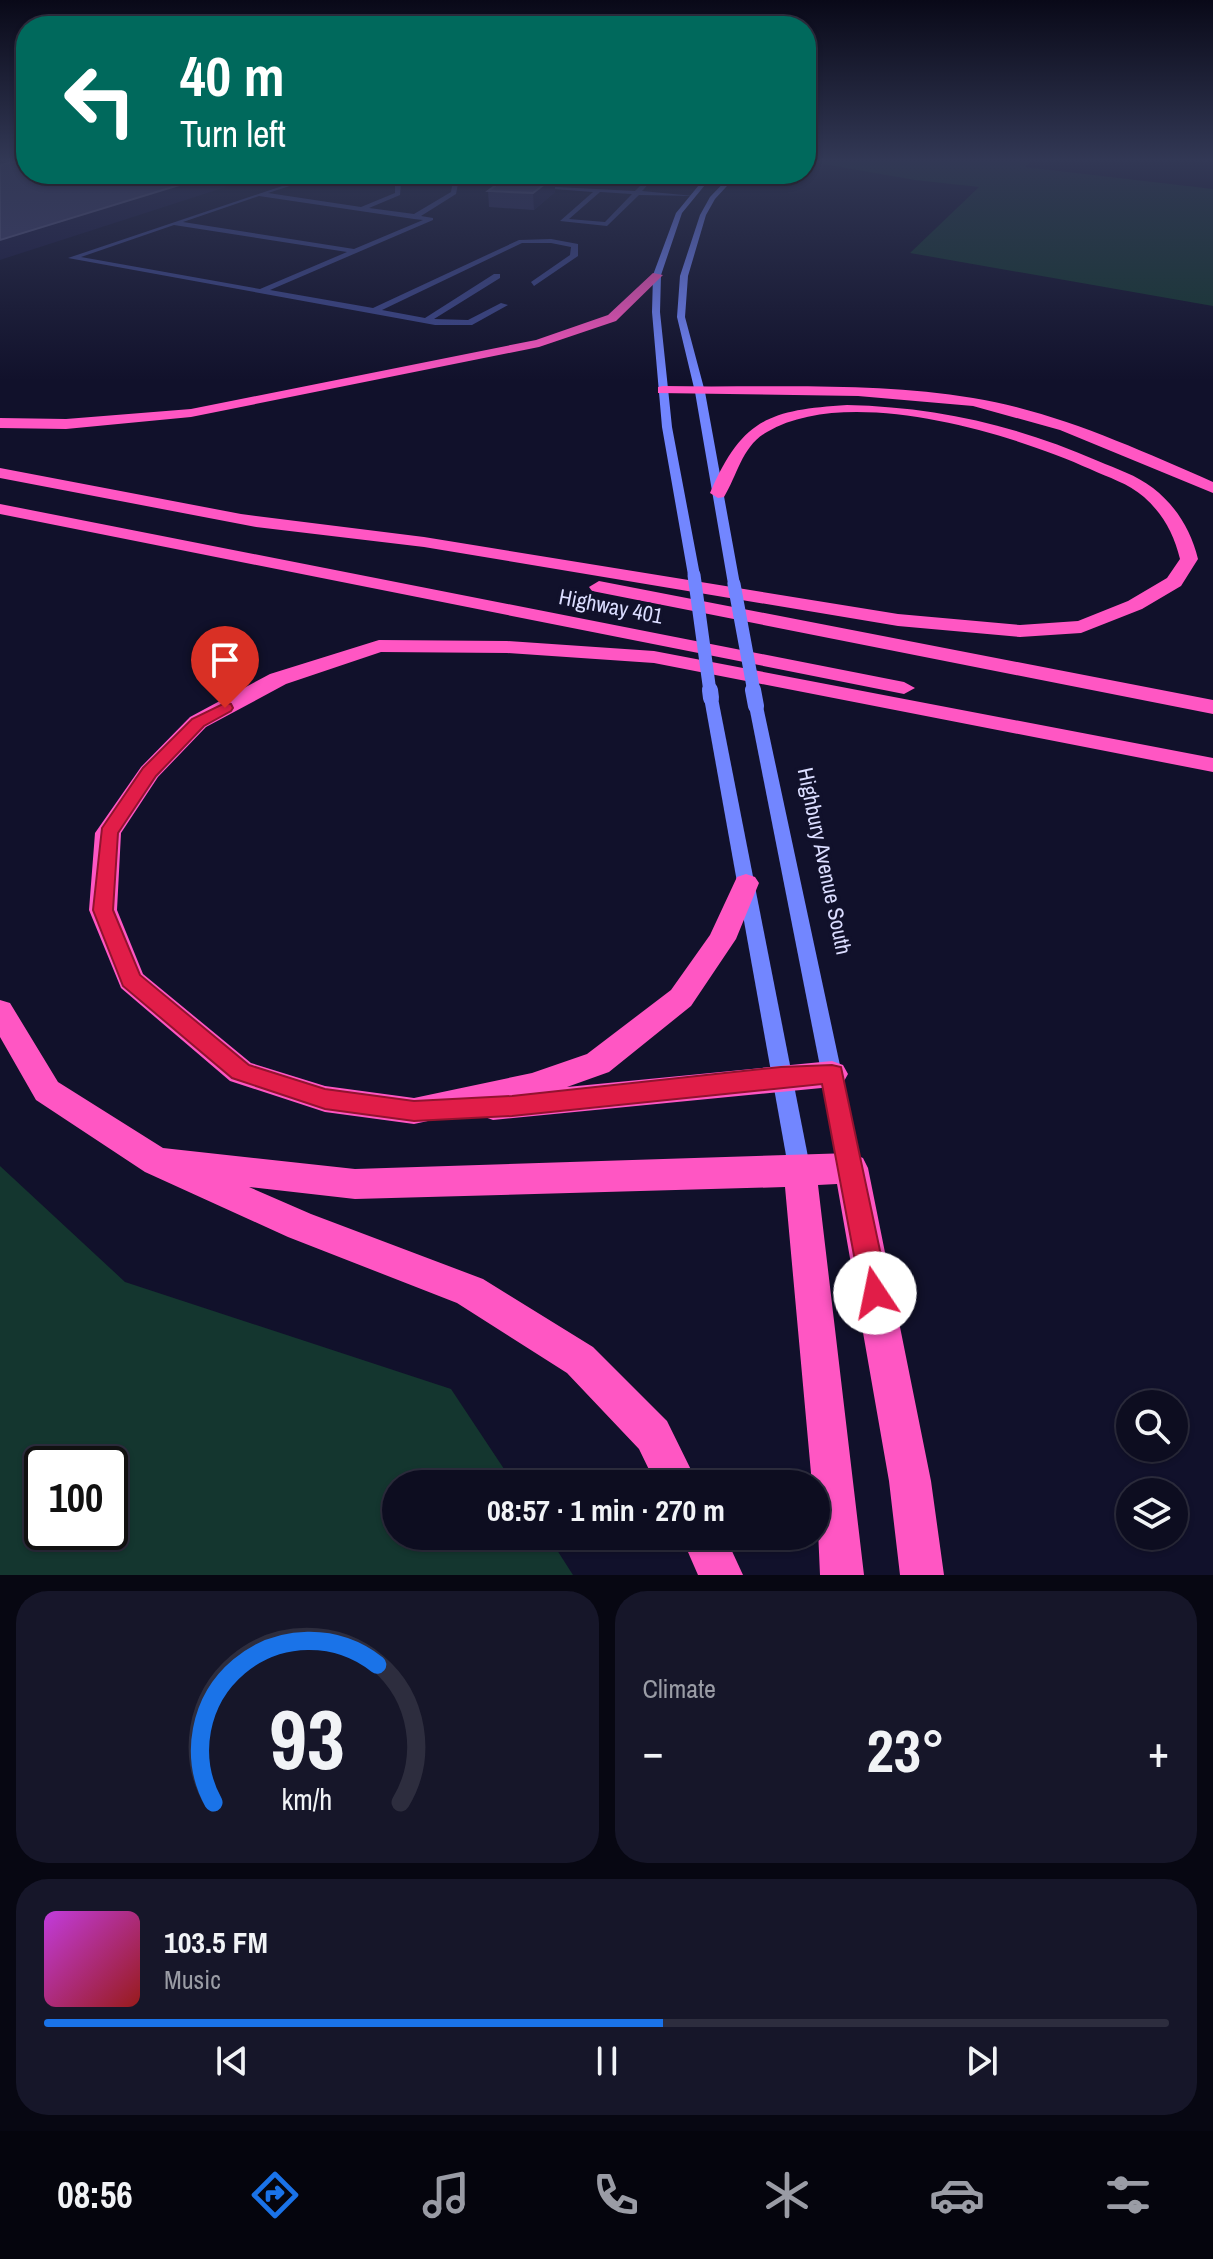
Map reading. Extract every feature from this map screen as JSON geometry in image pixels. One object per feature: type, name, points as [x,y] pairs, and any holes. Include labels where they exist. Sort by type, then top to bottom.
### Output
[{"type":"highway","points":[[0,423],[66,424],[191,413],[539,343],[612,318],[657,275]]},
{"type":"highway","points":[[663,390],[876,392],[975,402],[1103,440],[1213,488]]},
{"type":"highway","points":[[242,519],[424,542],[898,620],[1020,631],[1081,627],[1135,605],[1174,582],[1189,559],[1186,538],[1172,517],[1139,484],[1009,431],[922,413],[850,410],[798,413],[762,427],[739,445],[718,493]]},
{"type":"highway","name":"Highway 401","points":[[0,473],[1213,707]]},
{"type":"highway","name":"Highway 401","points":[[0,509],[1213,749]]},
{"type":"highway","points":[[832,1074],[512,1106],[414,1111],[325,1099],[241,1072],[131,980],[103,910],[108,833],[149,772],[198,722],[278,679],[379,646],[507,647],[654,657],[1213,765]]},
{"type":"highway","points":[[414,1111],[532,1086],[598,1063],[681,998],[722,939],[746,883]]},
{"type":"highway","points":[[0,1011],[47,1091],[157,1162],[300,1226],[470,1291],[580,1360],[653,1435],[670,1470]]},
{"type":"highway","points":[[157,1162],[355,1184],[851,1168]]},
{"type":"highway","name":"Highbury Avenue South","points":[[851,1168],[910,1481],[922,1575]]},
{"type":"highway","points":[[800,1172],[842,1575]]},
{"type":"highway","points":[[709,1550],[721,1575]]},
{"type":"main road","points":[[670,234],[657,275],[667,427],[694,575],[711,698],[800,1172]]},
{"type":"main road","name":"Highbury Avenue South","points":[[697,234],[684,276],[681,317],[700,392],[756,706],[851,1168]]},
{"type":"lane","points":[[140,234],[72,258],[427,320],[469,323],[504,305]]},
{"type":"lane","points":[[248,234],[355,251]]},
{"type":"lane","points":[[261,291],[394,234]]},
{"type":"lane","points":[[374,311],[521,241],[551,241],[575,246],[574,256],[534,284]]},
{"type":"lane","points":[[427,320],[497,276]]},
{"type":"green space","points":[[929,234],[1213,234],[1213,306],[910,253]]},
{"type":"green space","points":[[0,1166],[125,1282],[451,1389],[505,1470],[382,1470],[382,1550],[557,1550],[573,1575],[0,1575]]},
{"type":"building","points":[[0,234],[18,234],[0,240]]},
{"type":"route","points":[[225,708],[198,722],[149,772],[108,833],[103,910],[131,980],[241,1072],[325,1099],[414,1111],[512,1106],[832,1074],[875,1293]]}]
